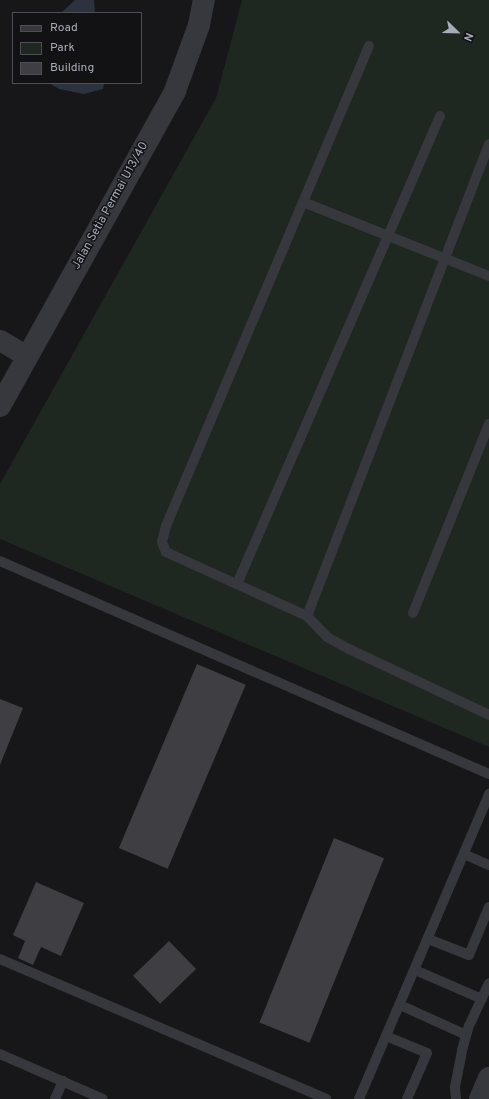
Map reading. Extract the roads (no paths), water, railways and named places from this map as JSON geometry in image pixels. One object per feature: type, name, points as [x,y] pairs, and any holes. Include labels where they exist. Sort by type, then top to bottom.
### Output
[{"type":"street","name":"Jalan Setia Permai U13/40","points":[[0,406],[175,91],[199,24],[204,0]]},
{"type":"street","points":[[0,340],[27,356]]},
{"type":"street","points":[[480,1099],[489,1078]]},
{"type":"lane","points":[[369,46],[166,526],[162,542],[166,552],[307,616],[327,637],[349,649],[489,715]]},
{"type":"lane","points":[[237,584],[440,116]]},
{"type":"lane","points":[[307,616],[489,144]]},
{"type":"lane","points":[[303,202],[446,257],[489,276]]},
{"type":"lane","points":[[413,613],[489,424]]},
{"type":"lane","points":[[0,561],[489,774]]},
{"type":"lane","points":[[359,1099],[489,794]]},
{"type":"lane","points":[[464,854],[489,865]]},
{"type":"lane","points":[[428,939],[470,955],[489,907]]},
{"type":"lane","points":[[0,959],[326,1099]]},
{"type":"lane","points":[[414,970],[482,999]]},
{"type":"lane","points":[[456,1099],[455,1087],[458,1064],[466,1035],[489,983]]},
{"type":"lane","points":[[400,1005],[466,1035]]},
{"type":"lane","points":[[386,1036],[427,1053],[407,1099]]},
{"type":"lane","points":[[0,1054],[103,1099]]},
{"type":"lane","points":[[55,1099],[63,1081]]}]
